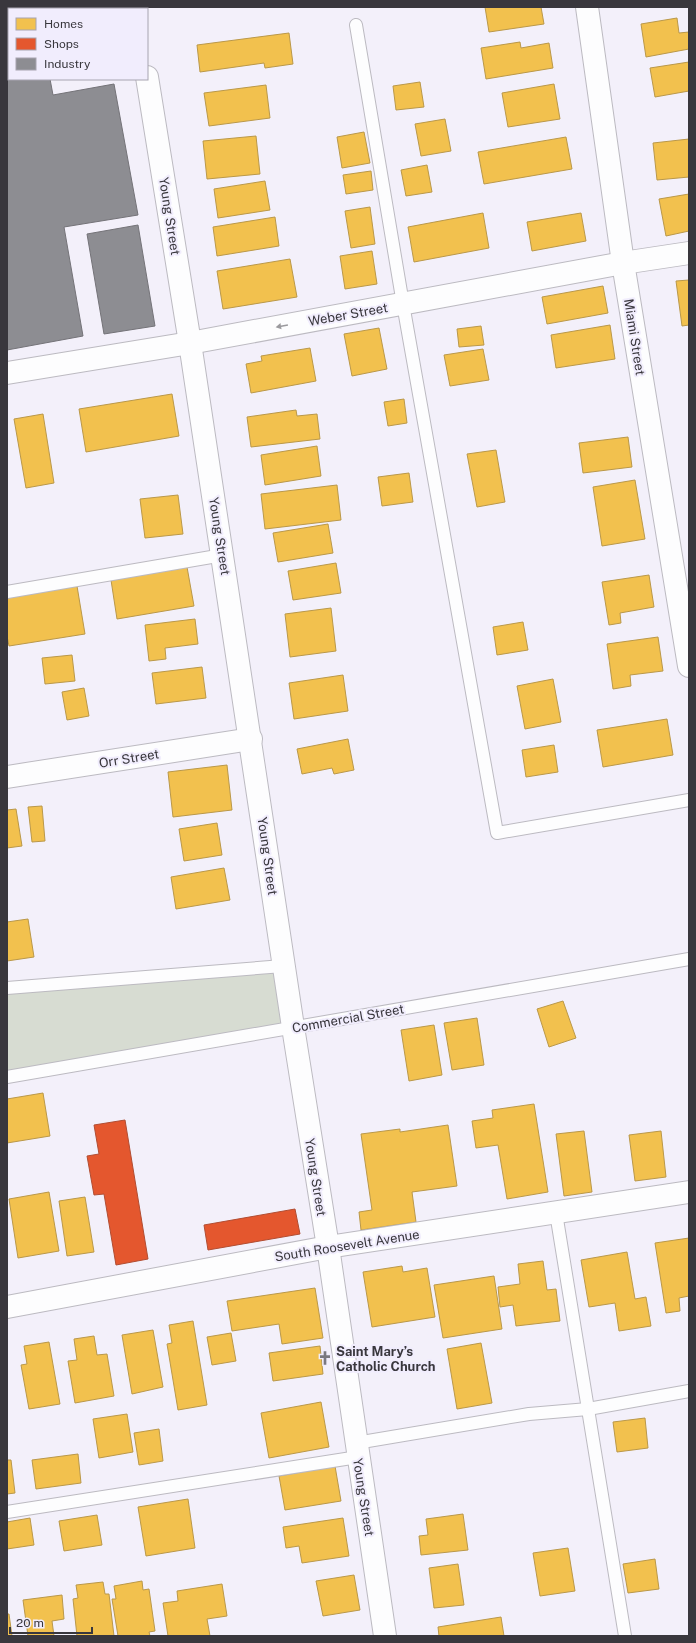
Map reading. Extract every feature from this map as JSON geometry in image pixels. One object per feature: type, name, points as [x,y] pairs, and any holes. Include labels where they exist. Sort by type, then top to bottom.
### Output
[{"type":"street","name":"Miami Street","points":[[587,7],[623,263],[689,666]]},
{"type":"street","name":"Young Street","points":[[147,80],[190,343],[251,739],[385,1636]]},
{"type":"street","name":"Weber Street","points":[[7,373],[190,343],[623,263],[689,253]]},
{"type":"street","name":"Orr Street","points":[[7,777],[251,739]]},
{"type":"street","name":"South Roosevelt Avenue","points":[[7,1307],[328,1247],[689,1192]]},
{"type":"lane","points":[[356,25],[403,304],[497,833],[689,800]]},
{"type":"lane","points":[[7,592],[222,555]]},
{"type":"lane","name":"Commercial Street","points":[[7,1077],[689,959]]},
{"type":"lane","points":[[7,988],[284,966]]},
{"type":"lane","points":[[556,1213],[626,1636]]},
{"type":"lane","points":[[7,1512],[357,1450],[529,1414],[588,1409],[689,1391]]},
{"type":"shaded area","points":[[283,966],[293,1027],[7,1077],[7,988]]},
{"type":"building: Homes","points":[[485,7],[541,7],[544,24],[489,32]]},
{"type":"building: Homes","points":[[677,18],[679,33],[689,32],[689,49],[646,57],[641,24]]},
{"type":"building: Homes","points":[[289,33],[293,64],[265,68],[264,63],[200,72],[197,45]]},
{"type":"building: Homes","points":[[520,42],[521,48],[549,43],[553,68],[486,79],[481,48]]},
{"type":"building: Homes","points":[[689,62],[689,91],[655,97],[650,68]]},
{"type":"building: Homes","points":[[420,82],[424,107],[396,110],[393,86]]},
{"type":"building: Homes","points":[[554,84],[560,119],[508,127],[502,93]]},
{"type":"building: Homes","points":[[266,85],[270,118],[209,126],[204,93]]},
{"type":"building: Homes","points":[[445,119],[451,151],[421,156],[415,124]]},
{"type":"building: Homes","points":[[364,132],[370,163],[342,168],[337,137]]},
{"type":"building: Homes","points":[[256,136],[260,174],[207,179],[203,141]]},
{"type":"building: Homes","points":[[566,137],[572,169],[484,184],[478,152]]},
{"type":"building: Homes","points":[[689,139],[689,177],[657,180],[653,143]]},
{"type":"building: Homes","points":[[427,165],[432,192],[406,196],[401,170]]},
{"type":"building: Homes","points":[[371,171],[373,190],[346,194],[343,175]]},
{"type":"building: Homes","points":[[265,181],[270,210],[218,218],[214,189]]},
{"type":"building: Homes","points":[[689,194],[689,231],[666,236],[659,199]]},
{"type":"building: Homes","points":[[370,207],[375,244],[351,248],[345,211]]},
{"type":"building: Homes","points":[[483,213],[489,248],[414,262],[408,227]]},
{"type":"building: Homes","points":[[581,213],[586,241],[532,251],[527,222]]},
{"type":"building: Homes","points":[[275,217],[279,246],[217,256],[213,227]]},
{"type":"building: Homes","points":[[372,251],[377,284],[345,289],[340,256]]},
{"type":"building: Homes","points":[[290,259],[297,297],[223,309],[217,271]]},
{"type":"building: Homes","points":[[689,280],[689,325],[682,326],[676,281]]},
{"type":"building: Homes","points":[[603,286],[608,313],[547,324],[542,297]]},
{"type":"building: Homes","points":[[610,325],[615,359],[556,368],[551,335]]},
{"type":"building: Homes","points":[[481,326],[484,345],[459,347],[457,329]]},
{"type":"building: Homes","points":[[379,328],[387,369],[352,376],[344,334]]},
{"type":"building: Homes","points":[[310,348],[316,381],[251,393],[246,364],[262,361],[261,356]]},
{"type":"building: Homes","points":[[483,349],[489,380],[450,386],[444,355]]},
{"type":"building: Homes","points":[[172,394],[179,436],[86,452],[79,409]]},
{"type":"building: Homes","points":[[404,399],[407,423],[388,426],[384,402]]},
{"type":"building: Homes","points":[[296,410],[297,416],[317,414],[320,439],[251,447],[247,417]]},
{"type":"building: Homes","points":[[43,414],[54,483],[26,488],[14,419]]},
{"type":"building: Homes","points":[[628,437],[632,467],[583,473],[579,443]]},
{"type":"building: Homes","points":[[317,446],[321,476],[265,485],[261,455]]},
{"type":"building: Homes","points":[[496,450],[505,502],[477,507],[467,454]]},
{"type":"building: Homes","points":[[409,473],[413,502],[382,506],[378,477]]},
{"type":"building: Homes","points":[[635,480],[645,539],[602,546],[593,487]]},
{"type":"building: Homes","points":[[337,485],[341,520],[265,529],[261,494]]},
{"type":"building: Homes","points":[[178,495],[183,534],[145,538],[140,499]]},
{"type":"building: Homes","points":[[328,524],[333,553],[278,562],[273,533]]},
{"type":"building: Homes","points":[[336,563],[341,593],[293,600],[288,571]]},
{"type":"building: Homes","points":[[187,567],[194,606],[117,619],[111,580]]},
{"type":"building: Homes","points":[[649,575],[654,607],[620,613],[621,623],[609,625],[602,582]]},
{"type":"building: Homes","points":[[77,586],[85,634],[9,646],[7,636],[7,597]]},
{"type":"building: Homes","points":[[331,608],[336,651],[290,657],[285,614]]},
{"type":"building: Homes","points":[[195,619],[198,644],[165,648],[166,659],[149,661],[145,625]]},
{"type":"building: Homes","points":[[523,622],[528,650],[497,655],[493,627]]},
{"type":"building: Homes","points":[[658,637],[663,671],[630,675],[631,686],[613,689],[607,644]]},
{"type":"building: Homes","points":[[72,655],[75,681],[45,684],[42,658]]},
{"type":"building: Homes","points":[[202,667],[206,698],[156,704],[152,673]]},
{"type":"building: Homes","points":[[343,675],[348,711],[294,719],[289,683]]},
{"type":"building: Homes","points":[[553,679],[561,722],[525,729],[517,686]]},
{"type":"building: Homes","points":[[84,688],[89,716],[67,720],[62,692]]},
{"type":"building: Homes","points":[[667,719],[673,755],[603,767],[597,730]]},
{"type":"building: Homes","points":[[348,739],[354,770],[334,774],[332,768],[302,774],[297,749]]},
{"type":"building: Homes","points":[[554,745],[558,772],[526,777],[522,750]]},
{"type":"building: Homes","points":[[227,765],[232,810],[173,817],[168,772]]},
{"type":"building: Homes","points":[[42,806],[45,841],[32,842],[28,807]]},
{"type":"building: Homes","points":[[16,809],[22,846],[7,848],[7,810]]},
{"type":"building: Homes","points":[[217,823],[222,855],[184,861],[179,829]]},
{"type":"building: Homes","points":[[224,868],[230,900],[176,909],[171,877]]},
{"type":"building: Homes","points":[[28,919],[34,957],[7,961],[7,922]]},
{"type":"building: Homes","points":[[563,1001],[576,1038],[549,1047],[537,1009]]},
{"type":"building: Homes","points":[[477,1018],[484,1065],[452,1070],[444,1023]]},
{"type":"building: Homes","points":[[434,1025],[442,1075],[409,1081],[401,1030]]},
{"type":"building: Homes","points":[[43,1093],[50,1136],[7,1143],[7,1099]]},
{"type":"building: Homes","points":[[534,1104],[548,1192],[507,1199],[498,1145],[476,1148],[472,1121],[493,1118],[492,1110]]},
{"type":"building: Homes","points":[[448,1125],[457,1186],[412,1192],[416,1222],[361,1230],[359,1212],[372,1210],[361,1134],[400,1129],[400,1132]]},
{"type":"building: Homes","points":[[584,1131],[592,1192],[564,1196],[556,1134]]},
{"type":"building: Homes","points":[[661,1131],[666,1177],[635,1181],[629,1135]]},
{"type":"building: Homes","points":[[49,1192],[59,1251],[18,1258],[9,1199]]},
{"type":"building: Homes","points":[[85,1197],[94,1252],[67,1256],[59,1201]]},
{"type":"building: Homes","points":[[689,1238],[689,1296],[679,1298],[680,1311],[666,1313],[655,1243]]},
{"type":"building: Homes","points":[[627,1252],[635,1299],[646,1297],[651,1326],[619,1331],[615,1303],[589,1307],[581,1260]]},
{"type":"building: Homes","points":[[543,1261],[547,1290],[556,1289],[560,1321],[516,1326],[513,1305],[500,1307],[498,1287],[520,1284],[518,1264]]},
{"type":"building: Homes","points":[[402,1266],[403,1272],[427,1268],[435,1317],[372,1327],[363,1272]]},
{"type":"building: Homes","points":[[494,1276],[502,1329],[443,1338],[434,1285]]},
{"type":"building: Homes","points":[[315,1288],[323,1338],[282,1344],[279,1324],[232,1331],[227,1301]]},
{"type":"building: Homes","points":[[193,1321],[207,1405],[178,1410],[167,1344],[172,1343],[169,1325]]},
{"type":"building: Homes","points":[[153,1330],[163,1387],[132,1394],[122,1335]]},
{"type":"building: Homes","points":[[231,1333],[236,1361],[212,1365],[207,1337]]},
{"type":"building: Homes","points":[[94,1336],[97,1355],[107,1354],[114,1396],[75,1403],[68,1361],[77,1360],[74,1339]]},
{"type":"building: Homes","points":[[49,1342],[60,1404],[29,1409],[21,1365],[27,1364],[24,1346]]},
{"type":"building: Homes","points":[[481,1343],[492,1403],[457,1409],[447,1349]]},
{"type":"building: Homes","points":[[320,1346],[323,1374],[273,1381],[269,1353]]},
{"type":"building: Homes","points":[[321,1402],[329,1447],[269,1458],[261,1413]]},
{"type":"building: Homes","points":[[127,1414],[133,1452],[99,1458],[93,1419]]},
{"type":"building: Homes","points":[[645,1418],[648,1448],[617,1452],[613,1422]]},
{"type":"building: Homes","points":[[159,1429],[163,1461],[139,1465],[134,1433]]},
{"type":"building: Homes","points":[[78,1454],[81,1483],[36,1489],[32,1460]]},
{"type":"building: Homes","points":[[7,1460],[11,1460],[15,1493],[7,1494]]},
{"type":"building: Homes","points":[[335,1466],[341,1501],[285,1510],[279,1476]]},
{"type":"building: Homes","points":[[188,1499],[195,1548],[146,1556],[138,1507]]},
{"type":"building: Homes","points":[[463,1514],[468,1550],[421,1555],[419,1536],[428,1535],[426,1519]]},
{"type":"building: Homes","points":[[97,1515],[102,1545],[64,1551],[59,1521]]},
{"type":"building: Homes","points":[[30,1518],[34,1545],[7,1549],[7,1522]]},
{"type":"building: Homes","points":[[343,1518],[349,1556],[302,1563],[299,1546],[286,1548],[283,1527]]},
{"type":"building: Homes","points":[[568,1548],[575,1591],[540,1596],[533,1553]]},
{"type":"building: Homes","points":[[655,1559],[659,1589],[628,1593],[623,1564]]},
{"type":"building: Homes","points":[[458,1564],[464,1605],[434,1608],[429,1568]]},
{"type":"building: Homes","points":[[354,1575],[360,1610],[323,1616],[316,1581]]},
{"type":"building: Homes","points":[[142,1581],[143,1590],[149,1589],[155,1631],[149,1632],[150,1636],[118,1636],[112,1599],[116,1599],[114,1586]]},
{"type":"building: Homes","points":[[103,1582],[105,1594],[109,1594],[114,1636],[77,1636],[73,1599],[78,1598],[76,1585]]},
{"type":"building: Homes","points":[[222,1584],[227,1616],[207,1619],[210,1636],[168,1636],[163,1603],[178,1601],[177,1591]]},
{"type":"building: Homes","points":[[62,1595],[64,1619],[52,1621],[54,1636],[28,1636],[23,1600]]},
{"type":"building: Homes","points":[[7,1614],[9,1614],[12,1636],[7,1636]]},
{"type":"building: Homes","points":[[501,1617],[504,1636],[439,1636],[438,1627]]},
{"type":"building: Shops","points":[[125,1120],[148,1259],[116,1265],[104,1194],[94,1195],[87,1156],[99,1154],[94,1125]]},
{"type":"building: Shops","points":[[295,1209],[300,1234],[208,1250],[204,1225]]},
{"type":"building: Industry","points":[[7,7],[115,7],[8,8],[8,80],[50,80],[53,95],[114,84],[138,215],[64,227],[83,336],[7,350]]},
{"type":"building: Industry","points":[[138,225],[155,326],[104,334],[87,234]]},
{"type":"place","name":"Saint Mary’s Catholic Church","points":[[325,1358]]}]
